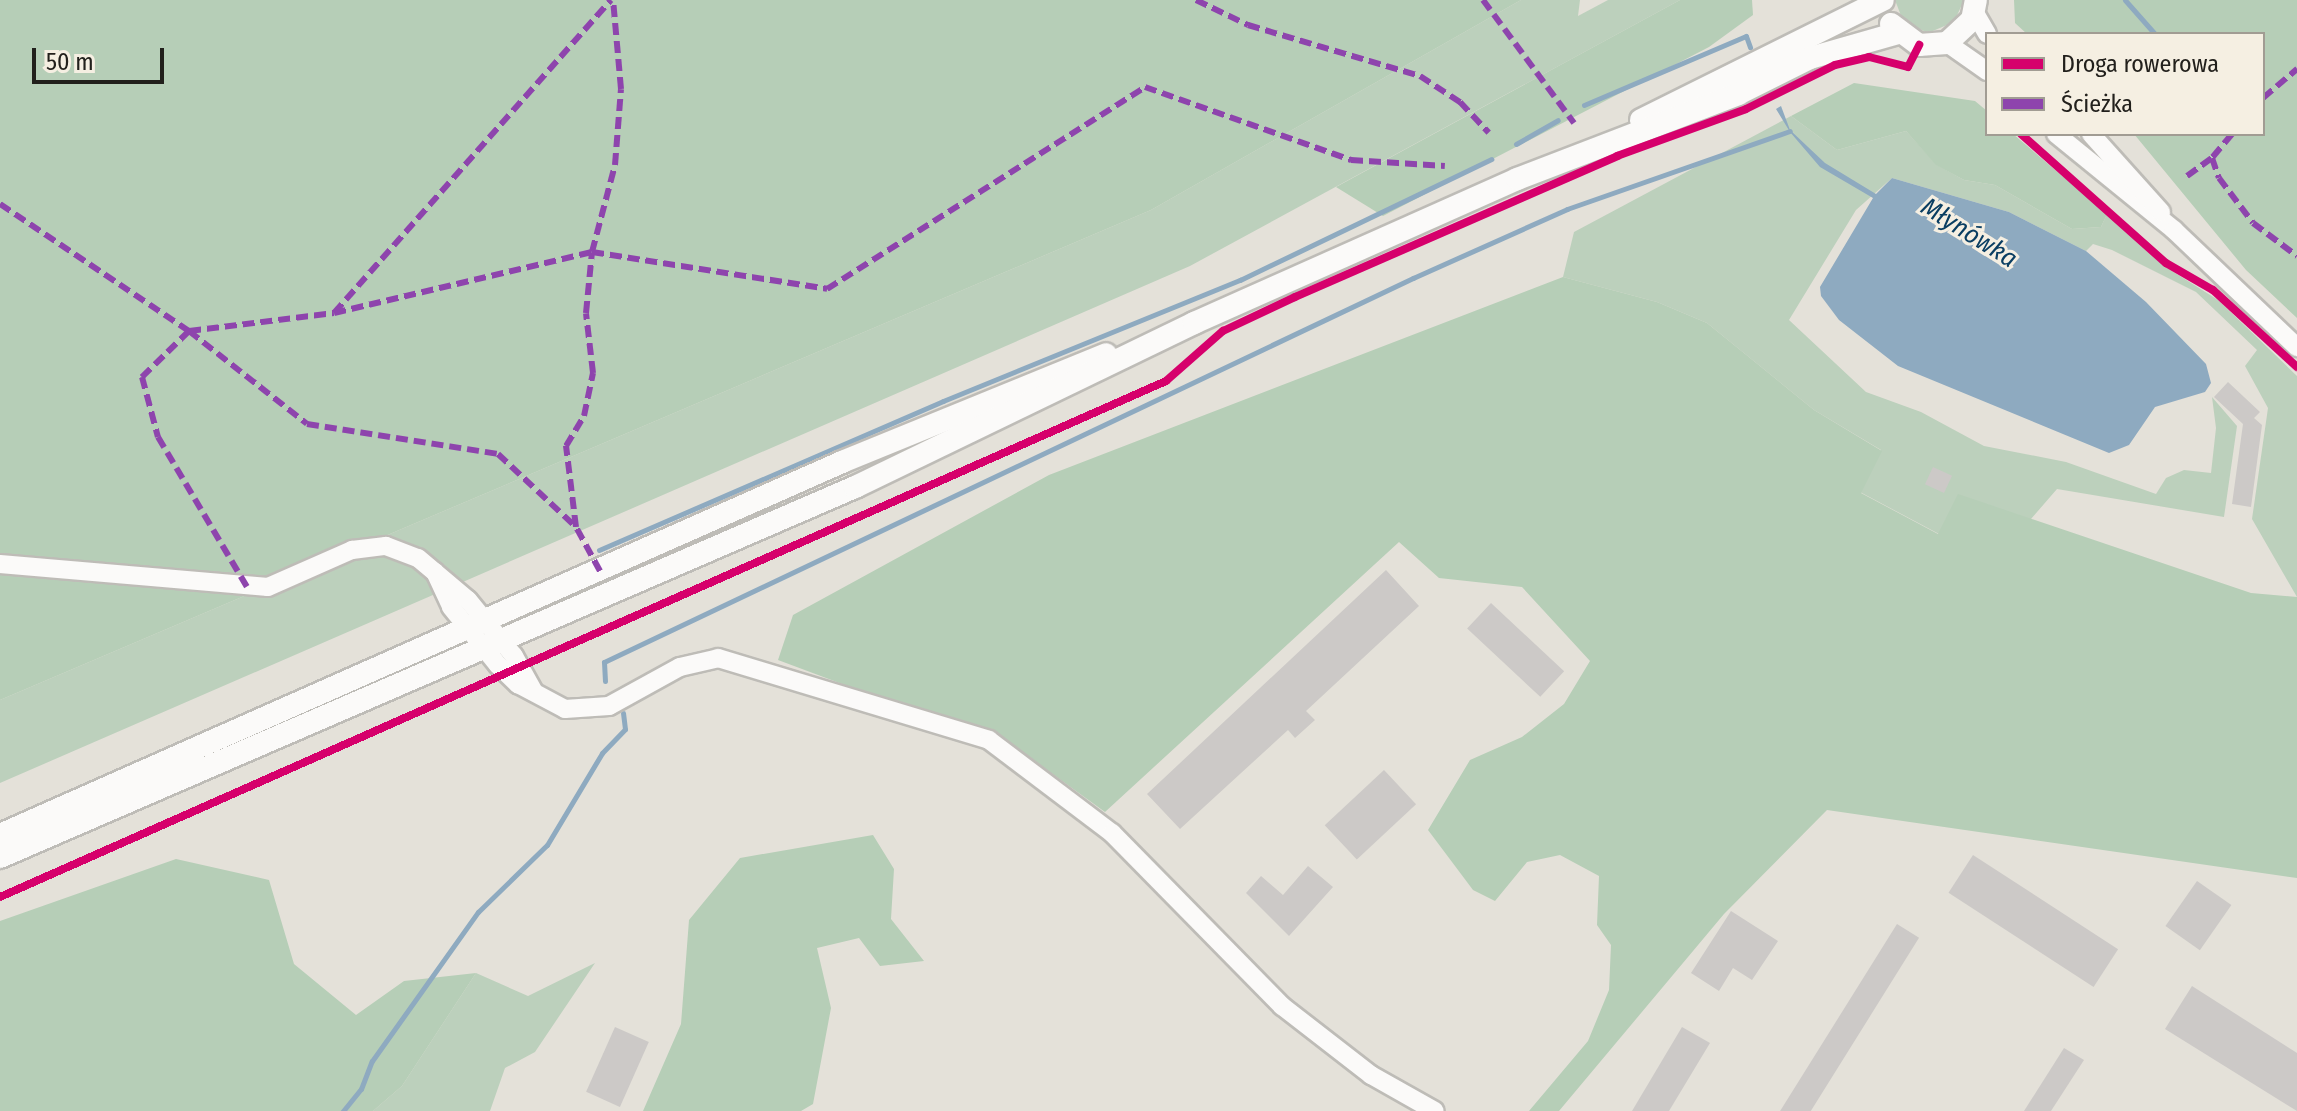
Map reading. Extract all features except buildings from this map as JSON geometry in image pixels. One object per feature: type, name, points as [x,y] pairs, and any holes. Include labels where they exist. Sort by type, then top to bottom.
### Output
[{"type":"main road","points":[[1602,142],[1695,90],[1883,0],[1898,33],[1919,45],[1947,43],[1965,31],[1976,6]]},
{"type":"main road","points":[[0,857],[494,646],[869,480],[1194,323],[1602,142],[1738,94],[1810,58],[1898,33]]},
{"type":"main road","points":[[0,835],[934,422],[1194,323]]},
{"type":"street","points":[[1976,6],[1986,32]]},
{"type":"street","points":[[1947,43],[1985,70]]},
{"type":"street","points":[[2058,136],[2174,230],[2297,347]]},
{"type":"street","points":[[2093,136],[2139,183],[2174,230]]},
{"type":"street","points":[[0,564],[268,587],[352,550],[386,546],[418,558],[435,572],[537,696],[565,709],[609,706],[680,667],[718,658],[989,740],[1112,833],[1282,1006],[1371,1075],[1435,1111]]},
{"type":"green space","points":[[0,0],[1521,0],[1151,210],[0,700]]},
{"type":"green space","points":[[1521,0],[1580,0],[1578,16],[1608,0],[1680,0],[1190,266],[0,783],[0,700],[1151,210]]},
{"type":"green space","points":[[1680,0],[1752,0],[1753,15],[1709,47],[1383,216],[1336,187]]},
{"type":"green space","points":[[1895,0],[1964,0],[1954,22],[1928,33],[1903,21]]},
{"type":"green space","points":[[2014,0],[2297,0],[2297,318],[2246,270],[2136,136],[2265,136],[2265,32],[2025,32],[2015,23]]},
{"type":"green space","points":[[1854,83],[1975,101],[1985,109],[1985,136],[2015,136],[2107,214],[2101,227],[2072,229],[1995,185],[1964,180],[1936,165],[1906,131],[1837,150],[1791,116]]},
{"type":"green space","points":[[1791,116],[1837,150],[1906,131],[1937,165],[1964,180],[1995,185],[2072,229],[2101,227],[2107,214],[2164,266],[2218,300],[2297,376],[2297,597],[2252,519],[2268,408],[2245,366],[2257,350],[2196,292],[2112,250],[2093,244],[2086,251],[2009,212],[1892,178],[1856,210],[1789,320],[1866,392],[1921,412],[1984,446],[2066,462],[2156,494],[2166,478],[2184,470],[2211,473],[2216,428],[2212,397],[2237,426],[2224,517],[2057,489],[2031,519],[1939,534],[1860,492],[1881,450],[1814,410],[1707,323],[1657,302],[1563,277],[1574,232]]},
{"type":"green space","points":[[1563,277],[1657,302],[1707,323],[1814,410],[1882,451],[1861,493],[1938,534],[1958,494],[2251,593],[2297,597],[2297,878],[1827,810],[1724,914],[1559,1111],[1529,1111],[1588,1041],[1609,990],[1611,945],[1597,925],[1599,876],[1560,855],[1527,862],[1495,901],[1473,890],[1428,830],[1470,760],[1522,737],[1564,704],[1590,661],[1522,587],[1439,578],[1399,542],[1105,812],[992,730],[893,703],[778,660],[793,615],[1049,475]]},
{"type":"green space","points":[[873,835],[894,869],[891,919],[924,961],[880,966],[859,938],[817,948],[831,1008],[813,1104],[801,1111],[643,1111],[681,1024],[689,920],[740,858]]},
{"type":"green space","points":[[176,859],[269,880],[294,964],[356,1015],[404,981],[476,973],[402,1086],[373,1111],[0,1111],[0,921]]},
{"type":"green space","points":[[595,963],[535,1052],[505,1068],[490,1111],[373,1111],[402,1086],[476,973],[528,996]]},
{"type":"water","points":[[1781,106],[1790,130],[1825,163],[1876,194],[1892,178],[2009,212],[2086,251],[2146,302],[2206,364],[2211,383],[2205,392],[2155,407],[2129,445],[2109,453],[1898,366],[1839,320],[1821,296],[1820,287],[1873,198],[1820,167],[1790,132],[1776,109]]},
{"type":"waterway","points":[[2125,0],[2153,32]]},
{"type":"waterway","name":"Młynówka","points":[[1746,36],[1750,47]]},
{"type":"waterway","points":[[1584,105],[1746,36]]},
{"type":"waterway","points":[[1516,144],[1558,120]]},
{"type":"waterway","points":[[605,681],[604,662],[1413,278],[1567,209],[1790,131]]},
{"type":"waterway","points":[[599,550],[943,401],[1240,280],[1491,159]]},
{"type":"waterway","points":[[343,1111],[361,1089],[372,1061],[478,912],[547,845],[602,753],[625,729],[623,713]]},
{"type":"marked path","points":[[334,313],[611,0]]},
{"type":"marked path","points":[[600,571],[576,527],[566,446],[584,416],[593,373],[586,313],[592,252],[615,165],[621,89],[613,0]]},
{"type":"marked path","points":[[1196,0],[1248,25],[1420,76],[1460,102],[1489,133]]},
{"type":"marked path","points":[[1483,0],[1574,123]]},
{"type":"marked path","points":[[2265,96],[2297,69]]},
{"type":"marked path","points":[[189,331],[334,313],[592,252],[827,289],[1145,87],[1351,160],[1445,166]]},
{"type":"marked path","points":[[2230,136],[2212,158],[2219,178],[2253,223],[2297,256]]},
{"type":"marked path","points":[[2187,176],[2212,158]]},
{"type":"marked path","points":[[0,204],[189,331],[142,377],[158,437],[247,587]]},
{"type":"marked path","points":[[189,331],[307,424],[498,454],[576,527]]},
{"type":"cycle path","points":[[0,897],[1166,381],[1223,331],[1295,297],[1617,156],[1746,109],[1835,65],[1869,57],[1908,67],[1919,45]]},
{"type":"cycle path","points":[[2023,136],[2166,263],[2213,290],[2297,367]]}]
